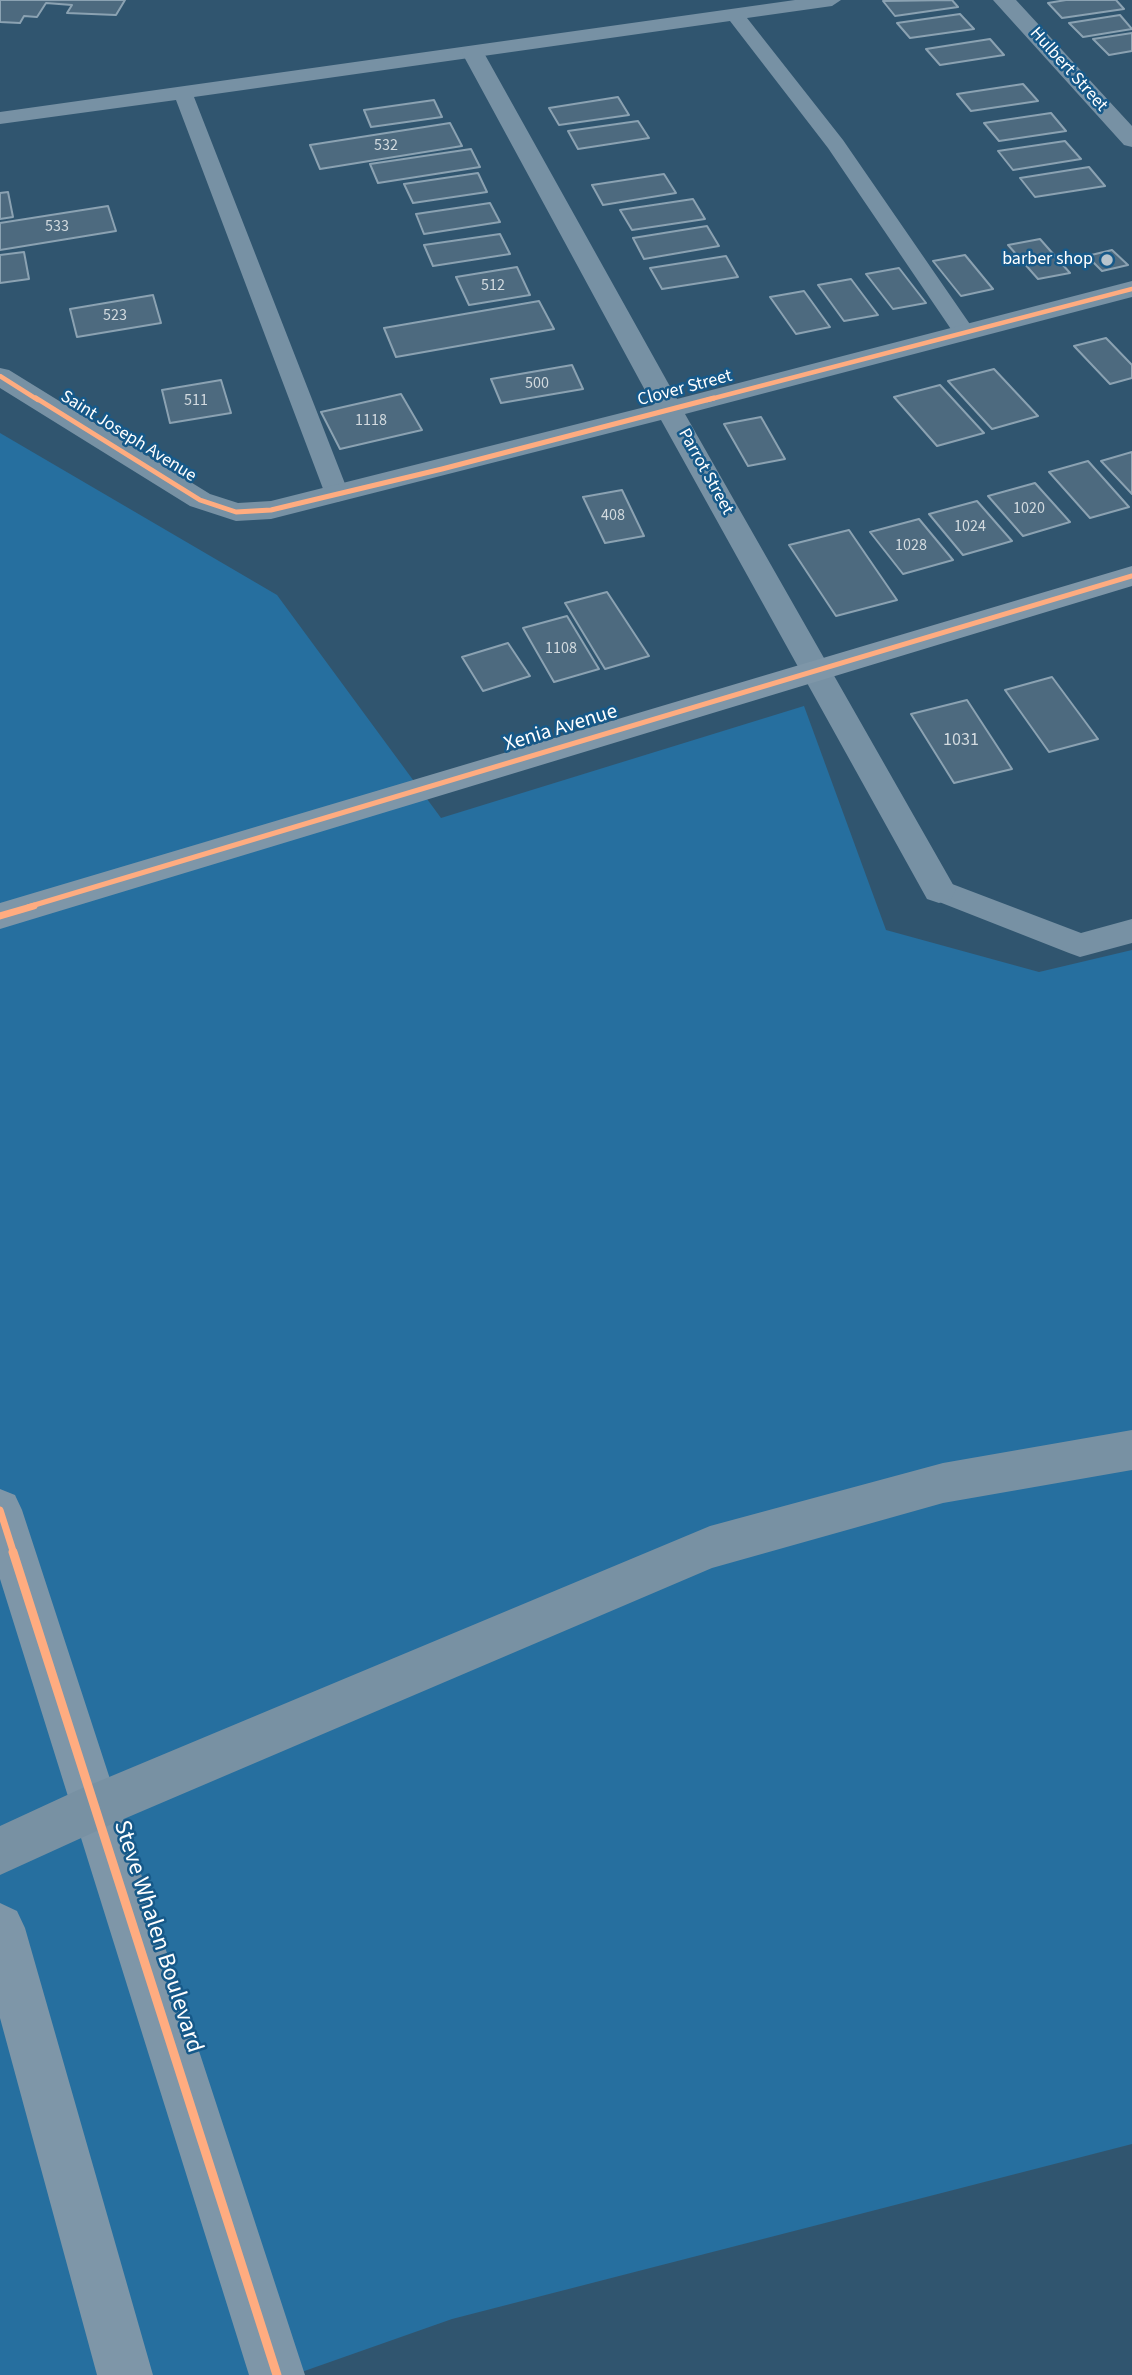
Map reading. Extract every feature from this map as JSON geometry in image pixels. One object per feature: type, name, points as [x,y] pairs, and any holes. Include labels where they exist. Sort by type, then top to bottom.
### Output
[{"type":"highway","points":[[0,1851],[95,1807],[710,1547],[943,1483],[1132,1450]]},
{"type":"street","name":"Hulbert Street","points":[[1004,0],[1132,140]]},
{"type":"street","name":"Parrot Street","points":[[473,53],[580,253],[939,890]]},
{"type":"street","name":"Clover Street","points":[[244,512],[271,510],[337,494],[1132,289]]},
{"type":"street","name":"Saint Joseph Avenue","points":[[0,376],[200,500],[244,512]]},
{"type":"street","name":"Xenia Avenue","points":[[0,916],[1132,576]]},
{"type":"street","name":"Steve Whalen Boulevard","points":[[0,1510],[277,2375]]},
{"type":"street","points":[[0,1928],[125,2375]]},
{"type":"lane","points":[[0,118],[832,0]]},
{"type":"lane","points":[[734,14],[836,144],[965,332]]},
{"type":"lane","points":[[183,93],[337,494]]},
{"type":"lane","points":[[939,890],[1080,945],[1132,931]]},
{"type":"shaded area","points":[[0,433],[277,595],[441,818],[804,706],[886,930],[1039,972],[1132,950],[1132,2144],[452,2319],[293,2375],[0,2375]]},
{"type":"building","points":[[0,0],[125,0],[116,15],[67,13],[72,5],[46,3],[37,17],[24,16],[20,23],[0,22]]},
{"type":"building","points":[[952,0],[958,7],[895,16],[883,1]]},
{"type":"building","points":[[1066,0],[1116,0],[1124,9],[1062,18],[1048,3]]},
{"type":"building","points":[[960,14],[974,29],[910,38],[897,23]]},
{"type":"building","points":[[1120,15],[1132,29],[1083,37],[1069,23]]},
{"type":"building","points":[[1132,33],[1132,51],[1109,55],[1093,39]]},
{"type":"building","points":[[990,39],[1004,55],[940,65],[926,49]]},
{"type":"building","points":[[1023,84],[1038,101],[971,111],[957,94]]},
{"type":"building","points":[[618,97],[629,115],[559,125],[549,108]]},
{"type":"building","points":[[434,100],[442,117],[371,127],[364,110]]},
{"type":"building","points":[[1051,113],[1066,131],[999,141],[984,123]]},
{"type":"building","points":[[638,121],[649,138],[578,149],[568,131]]},
{"type":"building","points":[[450,123],[462,146],[320,169],[310,145]]},
{"type":"building","points":[[1065,141],[1081,159],[1013,170],[998,151]]},
{"type":"building","points":[[471,149],[480,167],[378,183],[370,164]]},
{"type":"building","points":[[1089,167],[1105,186],[1035,197],[1020,178]]},
{"type":"building","points":[[478,173],[487,192],[413,203],[404,184]]},
{"type":"building","points":[[664,174],[676,193],[603,205],[592,185]]},
{"type":"building","points":[[8,192],[13,217],[0,219],[0,193]]},
{"type":"building","points":[[693,199],[705,219],[632,230],[620,210]]},
{"type":"building","points":[[490,203],[500,222],[424,234],[416,214]]},
{"type":"building","points":[[108,206],[116,231],[0,250],[0,223]]},
{"type":"building","points":[[707,226],[719,246],[644,259],[633,238]]},
{"type":"building","points":[[500,234],[510,254],[433,266],[424,245]]},
{"type":"building","points":[[1040,239],[1070,273],[1038,279],[1008,245]]},
{"type":"building","name":"barber shop","points":[[1112,250],[1128,265],[1102,271],[1087,256]]},
{"type":"building","points":[[24,252],[29,279],[0,283],[0,255]]},
{"type":"building","points":[[965,255],[993,289],[961,296],[933,261]]},
{"type":"building","points":[[726,256],[738,277],[662,289],[650,268]]},
{"type":"building","points":[[517,267],[530,295],[469,305],[456,277]]},
{"type":"building","points":[[899,268],[926,303],[893,309],[866,274]]},
{"type":"building","points":[[851,279],[878,315],[844,321],[818,285]]},
{"type":"building","points":[[804,291],[830,327],[796,334],[770,297]]},
{"type":"building","points":[[153,295],[161,323],[77,337],[70,309]]},
{"type":"building","points":[[539,301],[554,329],[396,357],[384,328]]},
{"type":"building","points":[[1106,338],[1132,365],[1132,378],[1110,384],[1074,346]]},
{"type":"building","points":[[572,365],[583,389],[501,403],[491,379]]},
{"type":"building","points":[[994,369],[1038,416],[992,429],[948,381]]},
{"type":"building","points":[[221,380],[231,413],[170,423],[162,390]]},
{"type":"building","points":[[940,385],[984,433],[937,446],[894,397]]},
{"type":"building","points":[[401,394],[422,430],[340,449],[321,412]]},
{"type":"building","points":[[761,417],[785,459],[748,466],[724,424]]},
{"type":"building","points":[[1132,452],[1132,494],[1101,461]]},
{"type":"building","points":[[1088,461],[1129,507],[1090,518],[1049,472]]},
{"type":"building","points":[[1035,483],[1070,522],[1023,536],[988,496]]},
{"type":"building","points":[[622,490],[644,536],[605,543],[583,497]]},
{"type":"building","points":[[977,501],[1012,541],[963,555],[929,514]]},
{"type":"building","points":[[919,519],[953,560],[903,574],[870,532]]},
{"type":"building","points":[[849,530],[897,600],[836,616],[789,545]]},
{"type":"building","points":[[607,592],[649,656],[605,669],[565,603]]},
{"type":"building","points":[[567,616],[599,669],[554,682],[523,628]]},
{"type":"building","points":[[508,643],[530,676],[483,691],[462,657]]},
{"type":"building","points":[[1052,677],[1098,739],[1049,752],[1005,690]]},
{"type":"building","points":[[967,700],[1012,769],[954,783],[911,714]]},
{"type":"cycle path","points":[[0,376],[200,500],[236,512],[271,510],[442,469],[1132,289]]},
{"type":"cycle path","points":[[0,916],[1132,576]]},
{"type":"cycle path","points":[[0,1510],[277,2375]]},
{"type":"place","name":"barber shop","points":[[1107,260]]}]
